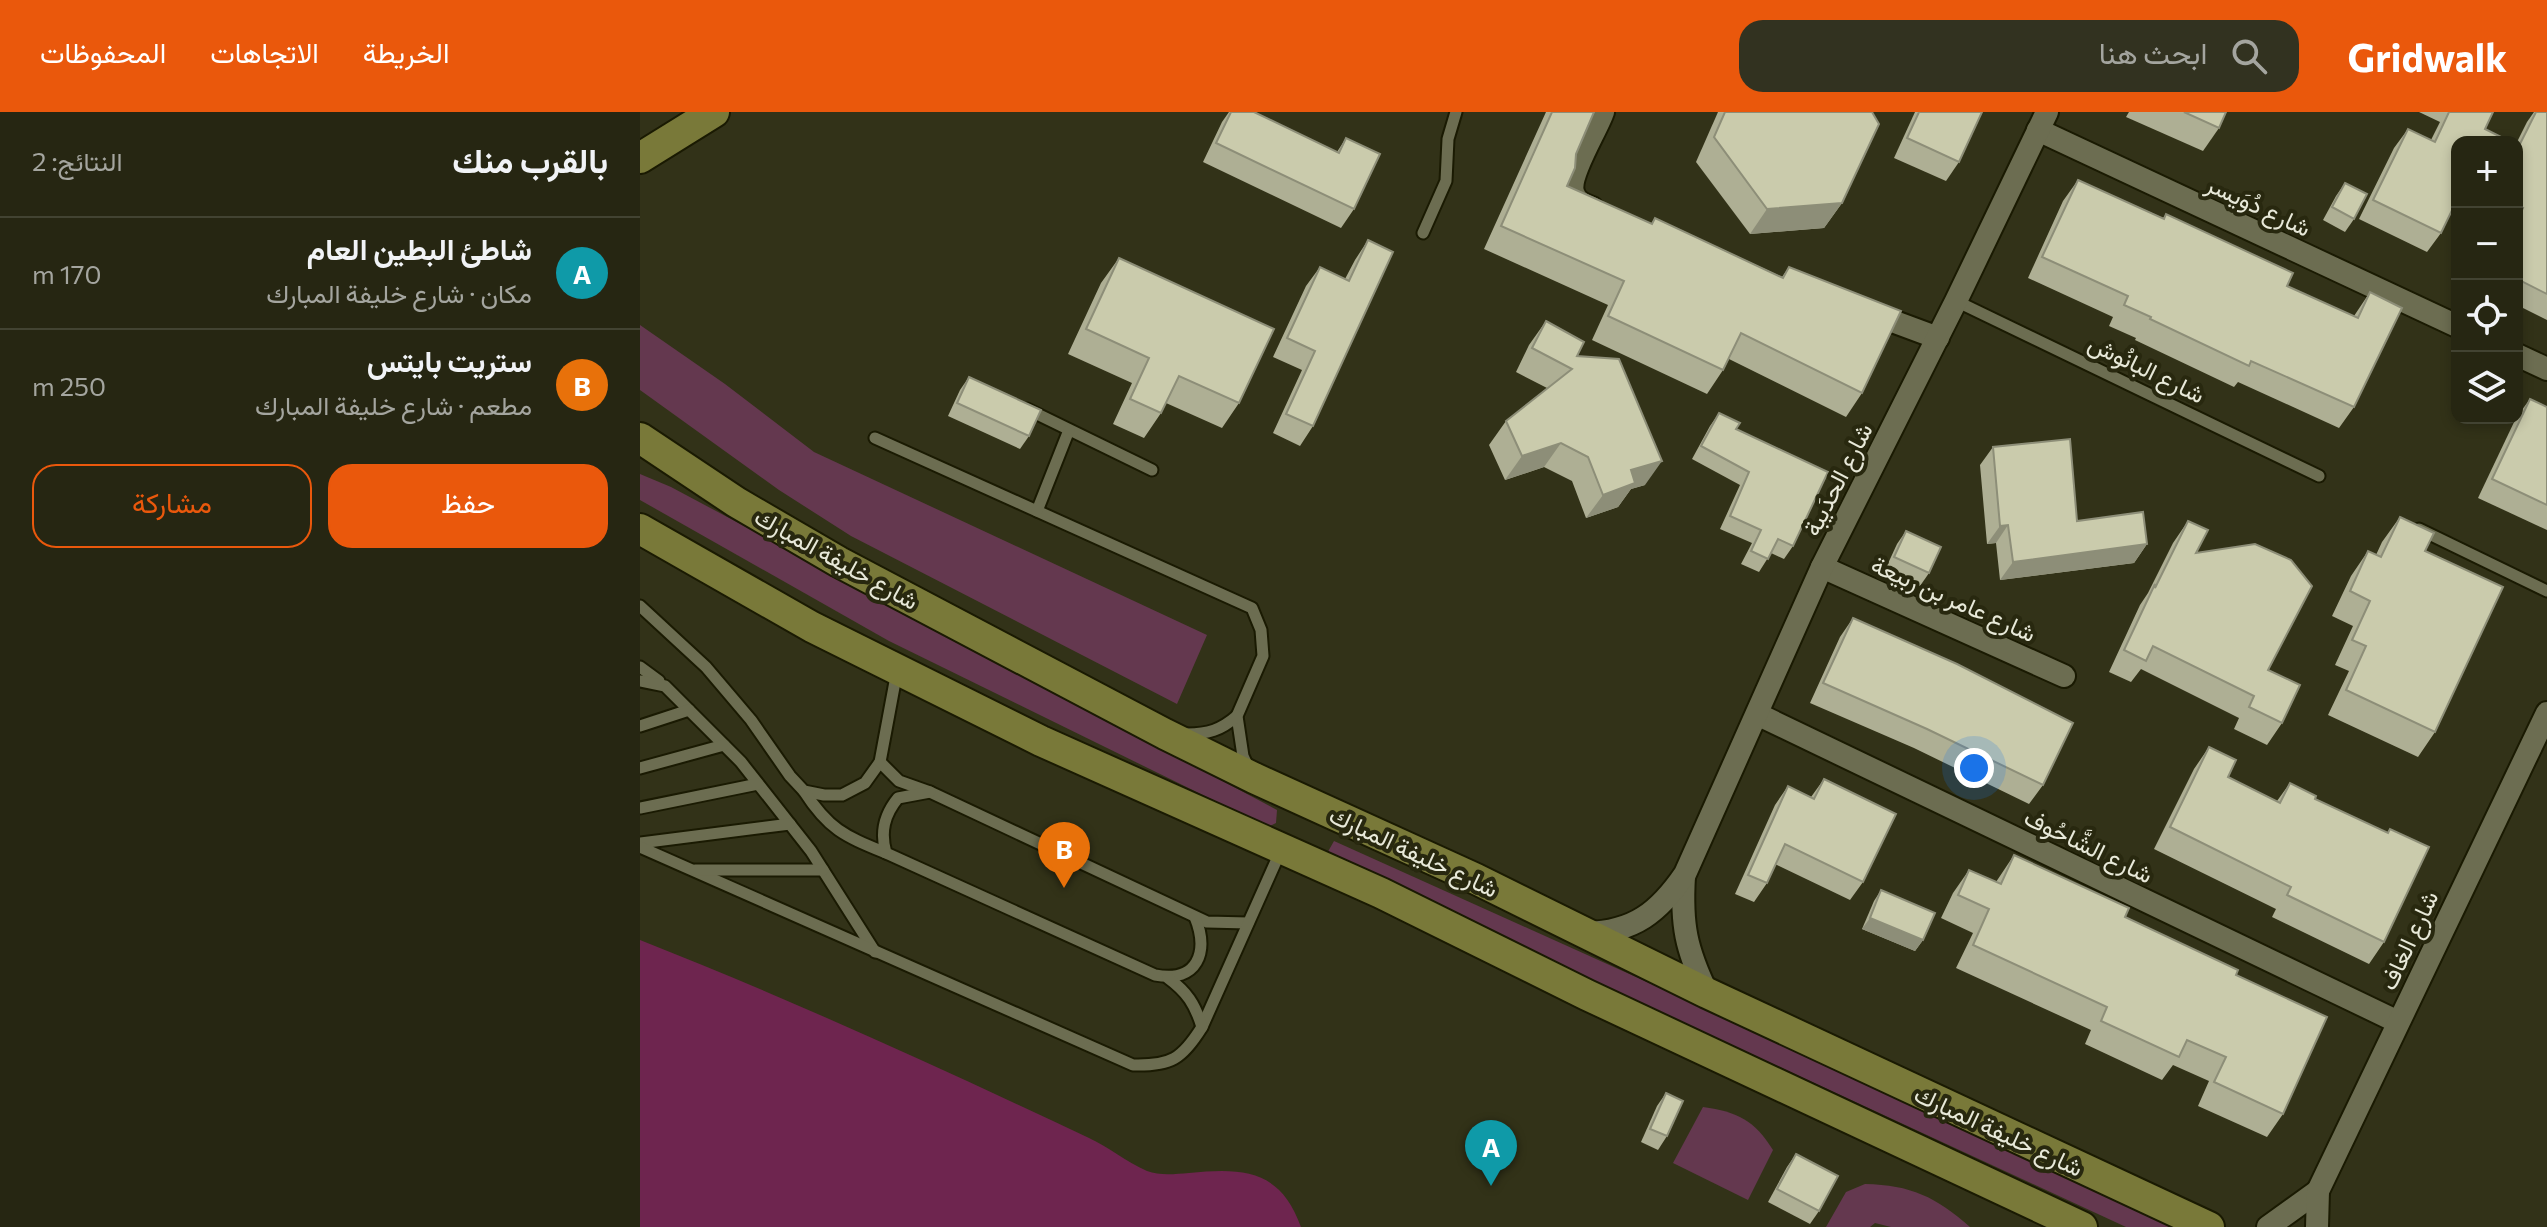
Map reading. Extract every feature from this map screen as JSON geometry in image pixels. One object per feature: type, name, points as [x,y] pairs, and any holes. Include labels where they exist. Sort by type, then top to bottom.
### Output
[{"type":"street","points":[[640,158],[714,112]]},
{"type":"street","points":[[1603,112],[1572,183],[1572,190],[1579,202],[1615,217]]},
{"type":"street","name":"شارع الحدَيبة","points":[[1587,933],[1622,928],[1646,917],[1670,896],[1685,874],[1822,567],[1938,338],[2042,121]]},
{"type":"street","name":"شارع دُوَيسر","points":[[2042,121],[2451,323]]},
{"type":"street","points":[[1850,305],[1938,338]]},
{"type":"street","points":[[2523,358],[2547,369]]},
{"type":"street","name":"شارع خليفة المبارك","points":[[640,438],[736,502],[839,562],[1165,734],[1707,993],[2209,1227]]},
{"type":"street","points":[[640,529],[812,627],[897,670],[1168,800],[1381,893],[1587,995],[2082,1227]]},
{"type":"street","name":"شارع عامر بن ربيعة","points":[[1822,567],[2064,676]]},
{"type":"street","name":"شارع الغاف","points":[[2317,1227],[2318,1191],[2547,713]]},
{"type":"street","name":"شارع الشَّاحُوف","points":[[1757,714],[2398,1022]]},
{"type":"street","points":[[1381,893],[1399,889],[1411,874],[1413,865],[1405,847]]},
{"type":"street","name":"شارع الحدَيبة","points":[[1685,874],[1684,927],[1689,956],[1707,993]]},
{"type":"street","name":"شارع الغاف","points":[[2268,1227],[2318,1191]]},
{"type":"lane","points":[[1423,233],[1446,181],[1448,139],[1456,112]]},
{"type":"lane","name":"شارع البانُوش","points":[[1956,301],[2319,476]]},
{"type":"lane","points":[[1018,405],[1152,470]]},
{"type":"lane","points":[[1037,511],[1069,430]]},
{"type":"lane","points":[[875,438],[1252,608],[1261,630],[1263,656],[1237,716],[1221,729],[1204,734],[1165,734]]},
{"type":"lane","points":[[2414,527],[2547,591]]},
{"type":"lane","points":[[640,606],[706,667],[751,720],[820,816],[843,835],[1155,975],[1168,978],[1185,975],[1200,956],[1202,934],[1195,917]]},
{"type":"lane","points":[[640,667],[665,686],[758,784],[823,870],[875,952]]},
{"type":"lane","points":[[804,791],[842,795],[865,783],[880,762],[897,670]]},
{"type":"lane","points":[[640,681],[665,686]]},
{"type":"lane","points":[[640,726],[689,710]]},
{"type":"lane","points":[[1237,716],[1243,756],[1254,778]]},
{"type":"lane","points":[[640,768],[724,745]]},
{"type":"lane","points":[[880,762],[899,781],[930,792],[1195,917],[1223,925],[1248,923]]},
{"type":"lane","points":[[640,808],[758,784]]},
{"type":"lane","points":[[886,853],[883,827],[892,805],[898,798],[930,792]]},
{"type":"lane","points":[[640,845],[790,824]]},
{"type":"lane","points":[[640,845],[1133,1065],[1155,1066],[1172,1061],[1188,1050],[1202,1027],[1282,848]]},
{"type":"lane","points":[[691,870],[823,870]]},
{"type":"lane","points":[[1168,978],[1187,992],[1202,1027]]},
{"type":"shaded area","points":[[640,325],[725,384],[814,452],[1207,635],[1177,704],[851,536],[779,490],[640,390]]},
{"type":"shaded area","points":[[640,474],[671,487],[1277,810],[1276,823],[1268,827],[889,641],[640,500]]},
{"type":"shaded area","points":[[1334,841],[2191,1227],[2126,1227],[1325,857]]},
{"type":"shaded area","points":[[640,940],[922,1060],[1089,1138],[1147,1171],[1168,1174],[1226,1171],[1257,1176],[1282,1193],[1301,1227],[640,1227]]},
{"type":"shaded area","points":[[1703,1107],[1744,1119],[1759,1131],[1773,1150],[1748,1200],[1673,1163]]},
{"type":"shaded area","points":[[1865,1184],[1896,1187],[1922,1195],[1946,1208],[1970,1227],[1891,1227],[1875,1223],[1870,1227],[1826,1227],[1846,1192]]},
{"type":"building","points":[[1231,112],[1254,112],[1339,153],[1346,138],[1380,154],[1354,209],[1216,143]]},
{"type":"building","points":[[1552,112],[1594,112],[1576,154],[1575,168],[1567,186],[1652,224],[1655,218],[1783,278],[1789,267],[1901,311],[1862,393],[1741,333],[1723,370],[1608,316],[1624,281],[1501,226]]},
{"type":"building","points":[[1725,112],[1872,112],[1879,124],[1842,203],[1767,209],[1714,137]]},
{"type":"building","points":[[1919,112],[1982,112],[1959,162],[1907,138]]},
{"type":"building","points":[[2184,112],[2226,112],[2219,128]]},
{"type":"building","points":[[2449,112],[2493,112],[2485,129],[2499,136],[2451,136],[2451,212],[2441,233],[2373,200],[2408,129],[2435,142]]},
{"type":"building","points":[[2536,112],[2547,112],[2547,294],[2523,282],[2523,138]]},
{"type":"building","points":[[2078,180],[2164,219],[2166,214],[2293,273],[2287,286],[2358,318],[2370,292],[2402,308],[2354,407],[2251,361],[2249,366],[2150,319],[2124,305],[2128,296],[2042,257]]},
{"type":"building","points":[[2345,183],[2367,194],[2354,219],[2332,207]]},
{"type":"building","points":[[1368,240],[1393,252],[1313,426],[1286,414],[1315,351],[1287,338],[1320,267],[1349,281]]},
{"type":"building","points":[[1119,258],[1274,329],[1239,403],[1179,376],[1161,413],[1130,399],[1149,358],[1086,329]]},
{"type":"building","points":[[1546,321],[1584,342],[1577,356],[1619,359],[1662,461],[1631,470],[1635,483],[1603,495],[1588,457],[1561,443],[1522,456],[1506,421],[1572,369],[1532,348]]},
{"type":"building","points":[[969,377],[1041,410],[1029,436],[957,403]]},
{"type":"building","points":[[2530,399],[2547,407],[2547,505],[2492,479],[2518,424],[2523,424],[2523,414]]},
{"type":"building","points":[[1719,413],[1740,423],[1736,429],[1828,472],[1793,546],[1778,539],[1768,559],[1751,551],[1761,530],[1730,516],[1749,472],[1701,446]]},
{"type":"building","points":[[2070,439],[2077,521],[2143,512],[2147,544],[2013,562],[2008,525],[2000,526],[1993,447]]},
{"type":"building","points":[[2400,517],[2434,533],[2425,551],[2503,587],[2435,732],[2346,690],[2366,646],[2352,640],[2370,601],[2350,591],[2368,551],[2381,557]]},
{"type":"building","points":[[2188,521],[2208,530],[2196,553],[2255,544],[2291,560],[2312,586],[2268,670],[2300,685],[2282,723],[2249,707],[2254,696],[2153,646],[2146,661],[2124,650]]},
{"type":"building","points":[[1906,531],[1941,547],[1929,573],[1894,557]]},
{"type":"building","points":[[1853,618],[1957,664],[2073,723],[2043,785],[1823,683]]},
{"type":"building","points":[[2209,747],[2236,760],[2228,777],[2280,803],[2290,783],[2316,796],[2315,799],[2388,833],[2390,829],[2429,847],[2384,942],[2287,895],[2291,887],[2170,827]]},
{"type":"building","points":[[1824,779],[1896,814],[1863,882],[1785,844],[1767,883],[1748,875],[1788,786],[1814,799]]},
{"type":"building","points":[[2014,855],[2129,908],[2125,917],[2238,970],[2236,975],[2327,1017],[2283,1114],[2214,1082],[2226,1057],[2187,1040],[2179,1057],[2101,1021],[2107,1007],[1973,945],[1989,909],[1958,895],[1969,870],[2001,884]]},
{"type":"building","points":[[1881,890],[1935,913],[1923,940],[1870,918]]},
{"type":"building","points":[[1666,1093],[1683,1101],[1667,1136],[1650,1129]]},
{"type":"building","points":[[1796,1154],[1838,1176],[1819,1211],[1777,1189]]},
{"type":"place","name":"ستريت بايتس","points":[[1064,888]]},
{"type":"place","name":"شاطئ البطين العام","points":[[1491,1186]]}]
